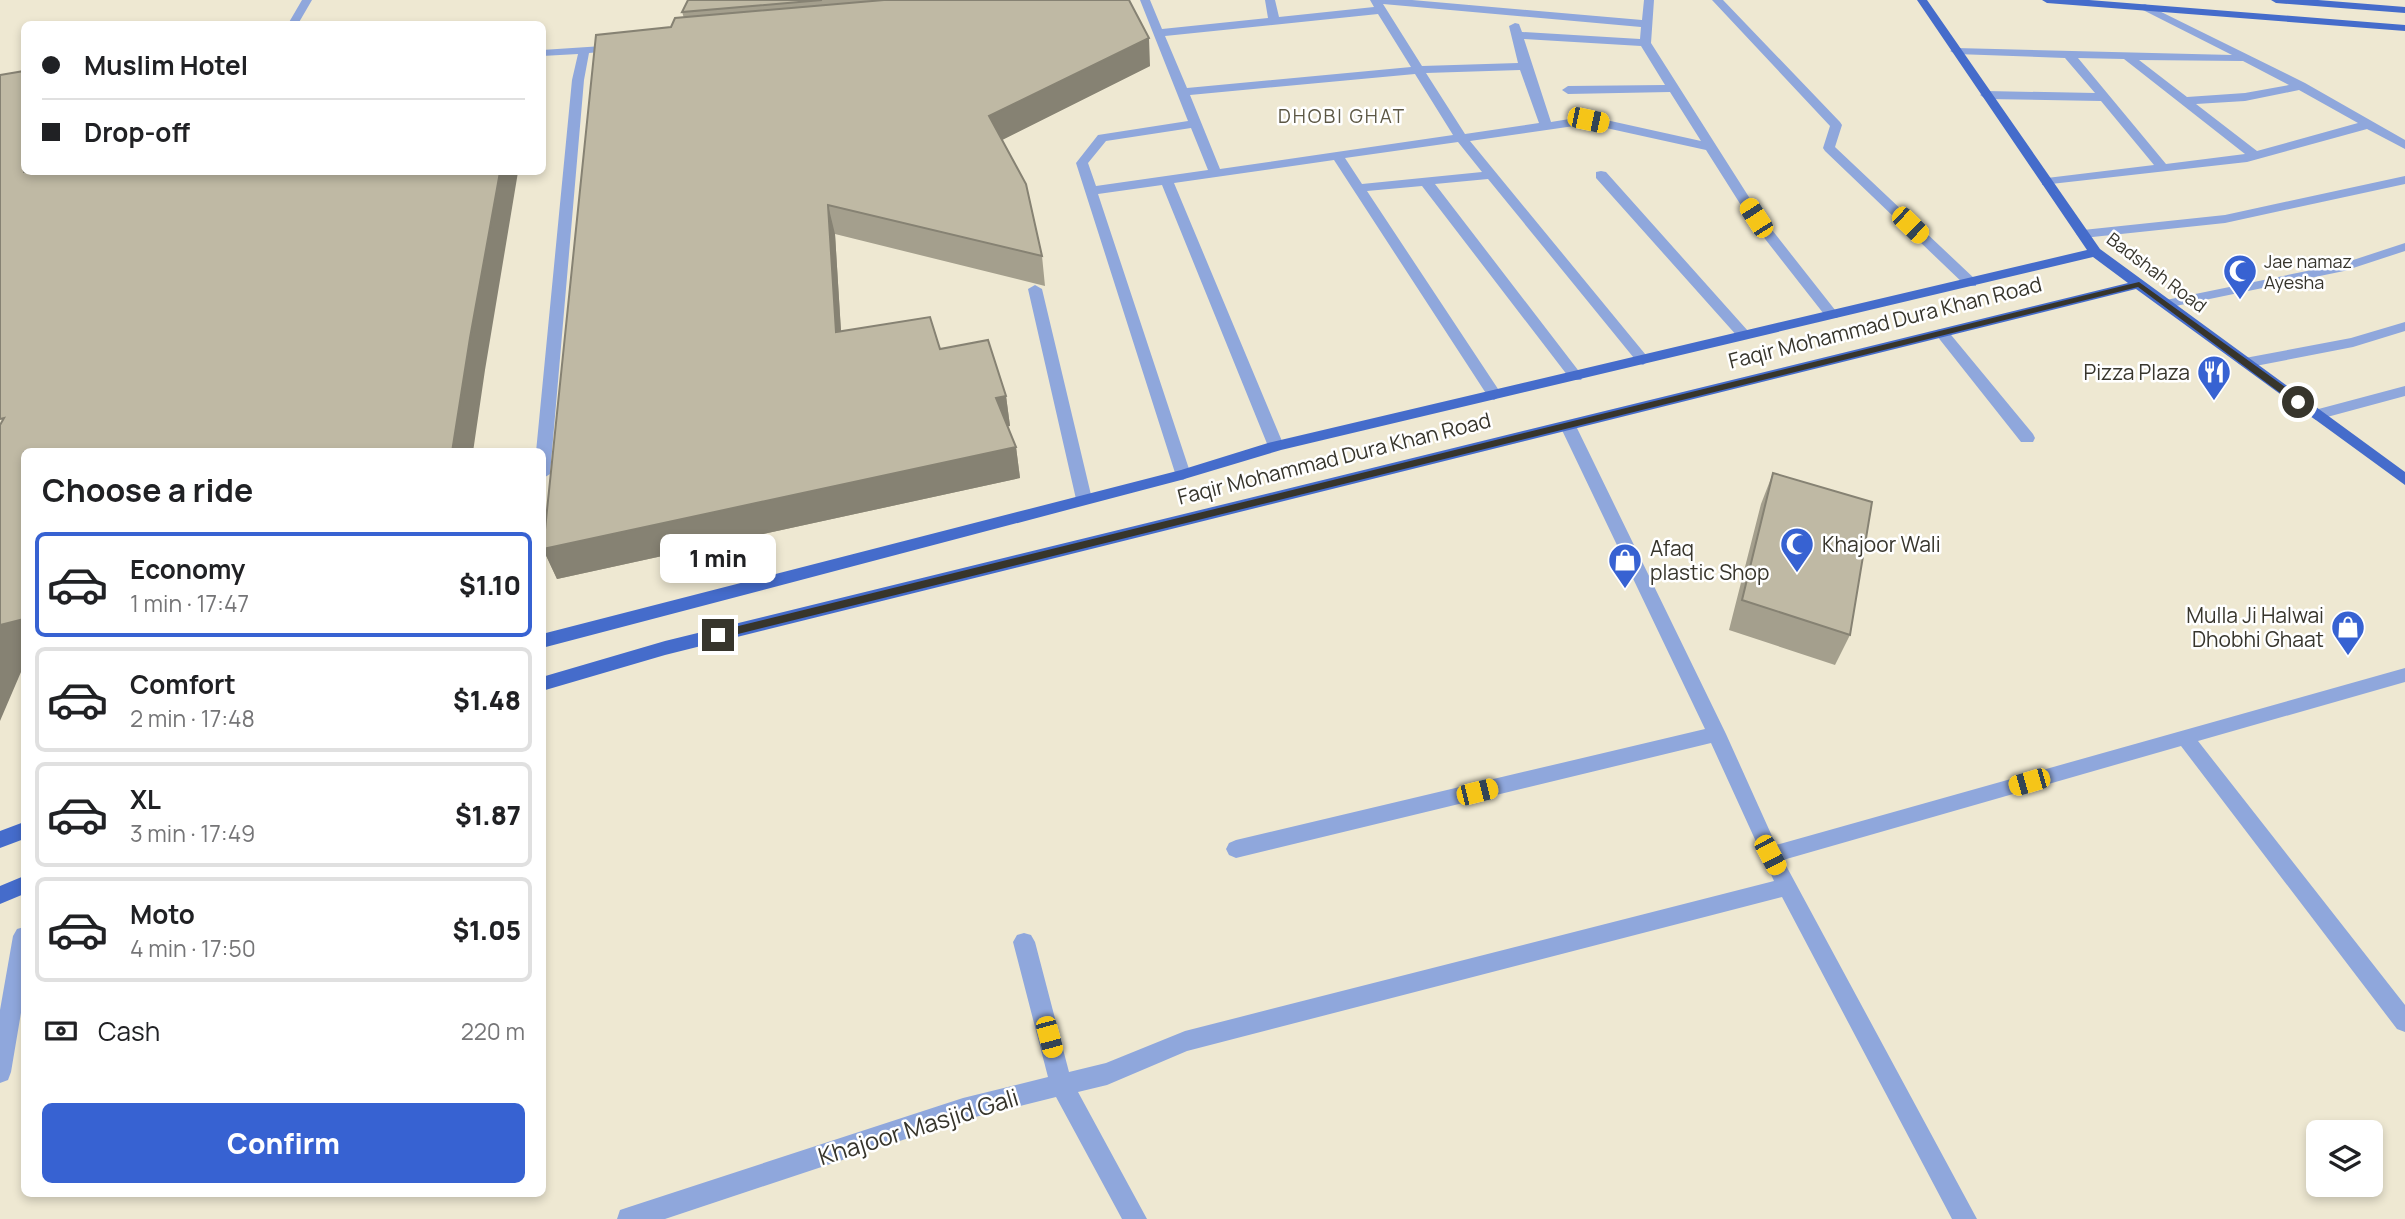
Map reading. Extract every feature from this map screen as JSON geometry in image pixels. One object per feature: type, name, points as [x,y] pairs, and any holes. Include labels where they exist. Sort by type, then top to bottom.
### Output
[{"type":"main road","name":"Badshah Road","points":[[1922,0],[2095,252],[2403,477]]},
{"type":"main road","points":[[2047,0],[2405,29]]},
{"type":"main road","points":[[2276,0],[2405,10]]},
{"type":"main road","name":"Faqir Mohammad Dura Khan Road","points":[[546,640],[1182,475],[1276,446],[2095,252]]},
{"type":"main road","name":"Faqir Mohammad Dura Khan Road","points":[[546,683],[665,648],[2139,284]]},
{"type":"main road","points":[[0,840],[21,831]]},
{"type":"main road","points":[[0,895],[21,887]]},
{"type":"street","points":[[295,21],[307,0]]},
{"type":"street","points":[[1145,0],[1215,172]]},
{"type":"street","points":[[1270,0],[1273,21]]},
{"type":"street","points":[[1643,360],[1461,138],[1375,0],[1500,6],[1512,12],[1647,24]]},
{"type":"street","points":[[1649,0],[1645,43],[1756,218],[1832,315]]},
{"type":"street","points":[[1717,0],[1836,125],[1829,148],[1971,283]]},
{"type":"street","points":[[2145,7],[2301,86],[2405,145]]},
{"type":"street","points":[[1158,33],[1381,10]]},
{"type":"street","points":[[1512,12],[1525,66],[1546,126]]},
{"type":"street","points":[[1517,35],[1645,43]]},
{"type":"street","points":[[546,53],[626,47]]},
{"type":"street","points":[[544,448],[578,80],[584,51]]},
{"type":"street","points":[[1956,51],[2246,60]]},
{"type":"street","points":[[2069,55],[2164,169]]},
{"type":"street","points":[[2127,57],[2255,156]]},
{"type":"street","points":[[1183,92],[1417,70],[1525,66]]},
{"type":"street","points":[[2184,101],[2245,97],[2301,86]]},
{"type":"street","points":[[1568,90],[1673,88]]},
{"type":"street","points":[[1986,95],[2105,97]]},
{"type":"street","points":[[1090,191],[1588,120],[1711,147]]},
{"type":"street","points":[[1182,475],[1082,163],[1102,138],[1196,124]]},
{"type":"street","points":[[2047,182],[2255,156],[2370,124]]},
{"type":"street","points":[[1337,155],[1494,395]]},
{"type":"street","points":[[1359,188],[1492,175]]},
{"type":"street","points":[[1601,175],[1743,334]]},
{"type":"street","points":[[1166,179],[1276,446]]},
{"type":"street","points":[[2083,234],[2225,219],[2405,180]]},
{"type":"street","points":[[1426,182],[1576,377]]},
{"type":"street","points":[[2166,304],[2344,267],[2405,247]]},
{"type":"street","points":[[1035,289],[1084,499]]},
{"type":"street","points":[[2245,363],[2353,342],[2405,326]]},
{"type":"street","points":[[1942,333],[2027,438]]},
{"type":"street","points":[[2316,415],[2405,391]]},
{"type":"street","points":[[1568,426],[1717,734],[1770,855],[1965,1219]]},
{"type":"street","points":[[1770,855],[2405,676]]},
{"type":"street","points":[[1236,849],[1717,734]]},
{"type":"street","points":[[2185,738],[2405,1022]]},
{"type":"street","name":"Khajoor Masjid Gali","points":[[629,1219],[963,1109],[1107,1074],[1185,1041],[1787,887]]},
{"type":"street","points":[[1024,942],[1061,1084],[1135,1219]]},
{"type":"street","points":[[0,1072],[21,953]]},
{"type":"building","points":[[688,0],[822,0],[682,12]]},
{"type":"building","points":[[884,0],[1129,0],[1149,38],[989,116],[1026,184],[1042,256],[828,205],[836,332],[930,317],[940,349],[988,340],[1006,396],[996,398],[1016,447],[546,548],[546,520],[596,35],[671,27],[675,18]]},
{"type":"building","points":[[21,72],[21,175],[499,175],[453,448],[21,448],[21,620],[0,625],[0,425],[4,418],[0,419],[0,75]]},
{"type":"building","points":[[1773,473],[1872,502],[1850,635],[1742,600]]},
{"type":"place","name":"Jae namaz Ayesha","points":[[2240,301]]},
{"type":"place","name":"Pizza Plaza","points":[[2214,402]]},
{"type":"place","name":"Khajoor Wali","points":[[1797,574]]},
{"type":"place","name":"Afaq plastic Shop","points":[[1625,590]]},
{"type":"place","name":"Mulla Ji Halwai Dhobhi Ghaat","points":[[2348,657]]},
{"type":"district","name":"DHOBI GHAT","points":[[1342,116]]},
{"type":"route","points":[[718,635],[2139,284],[2298,402]]}]
